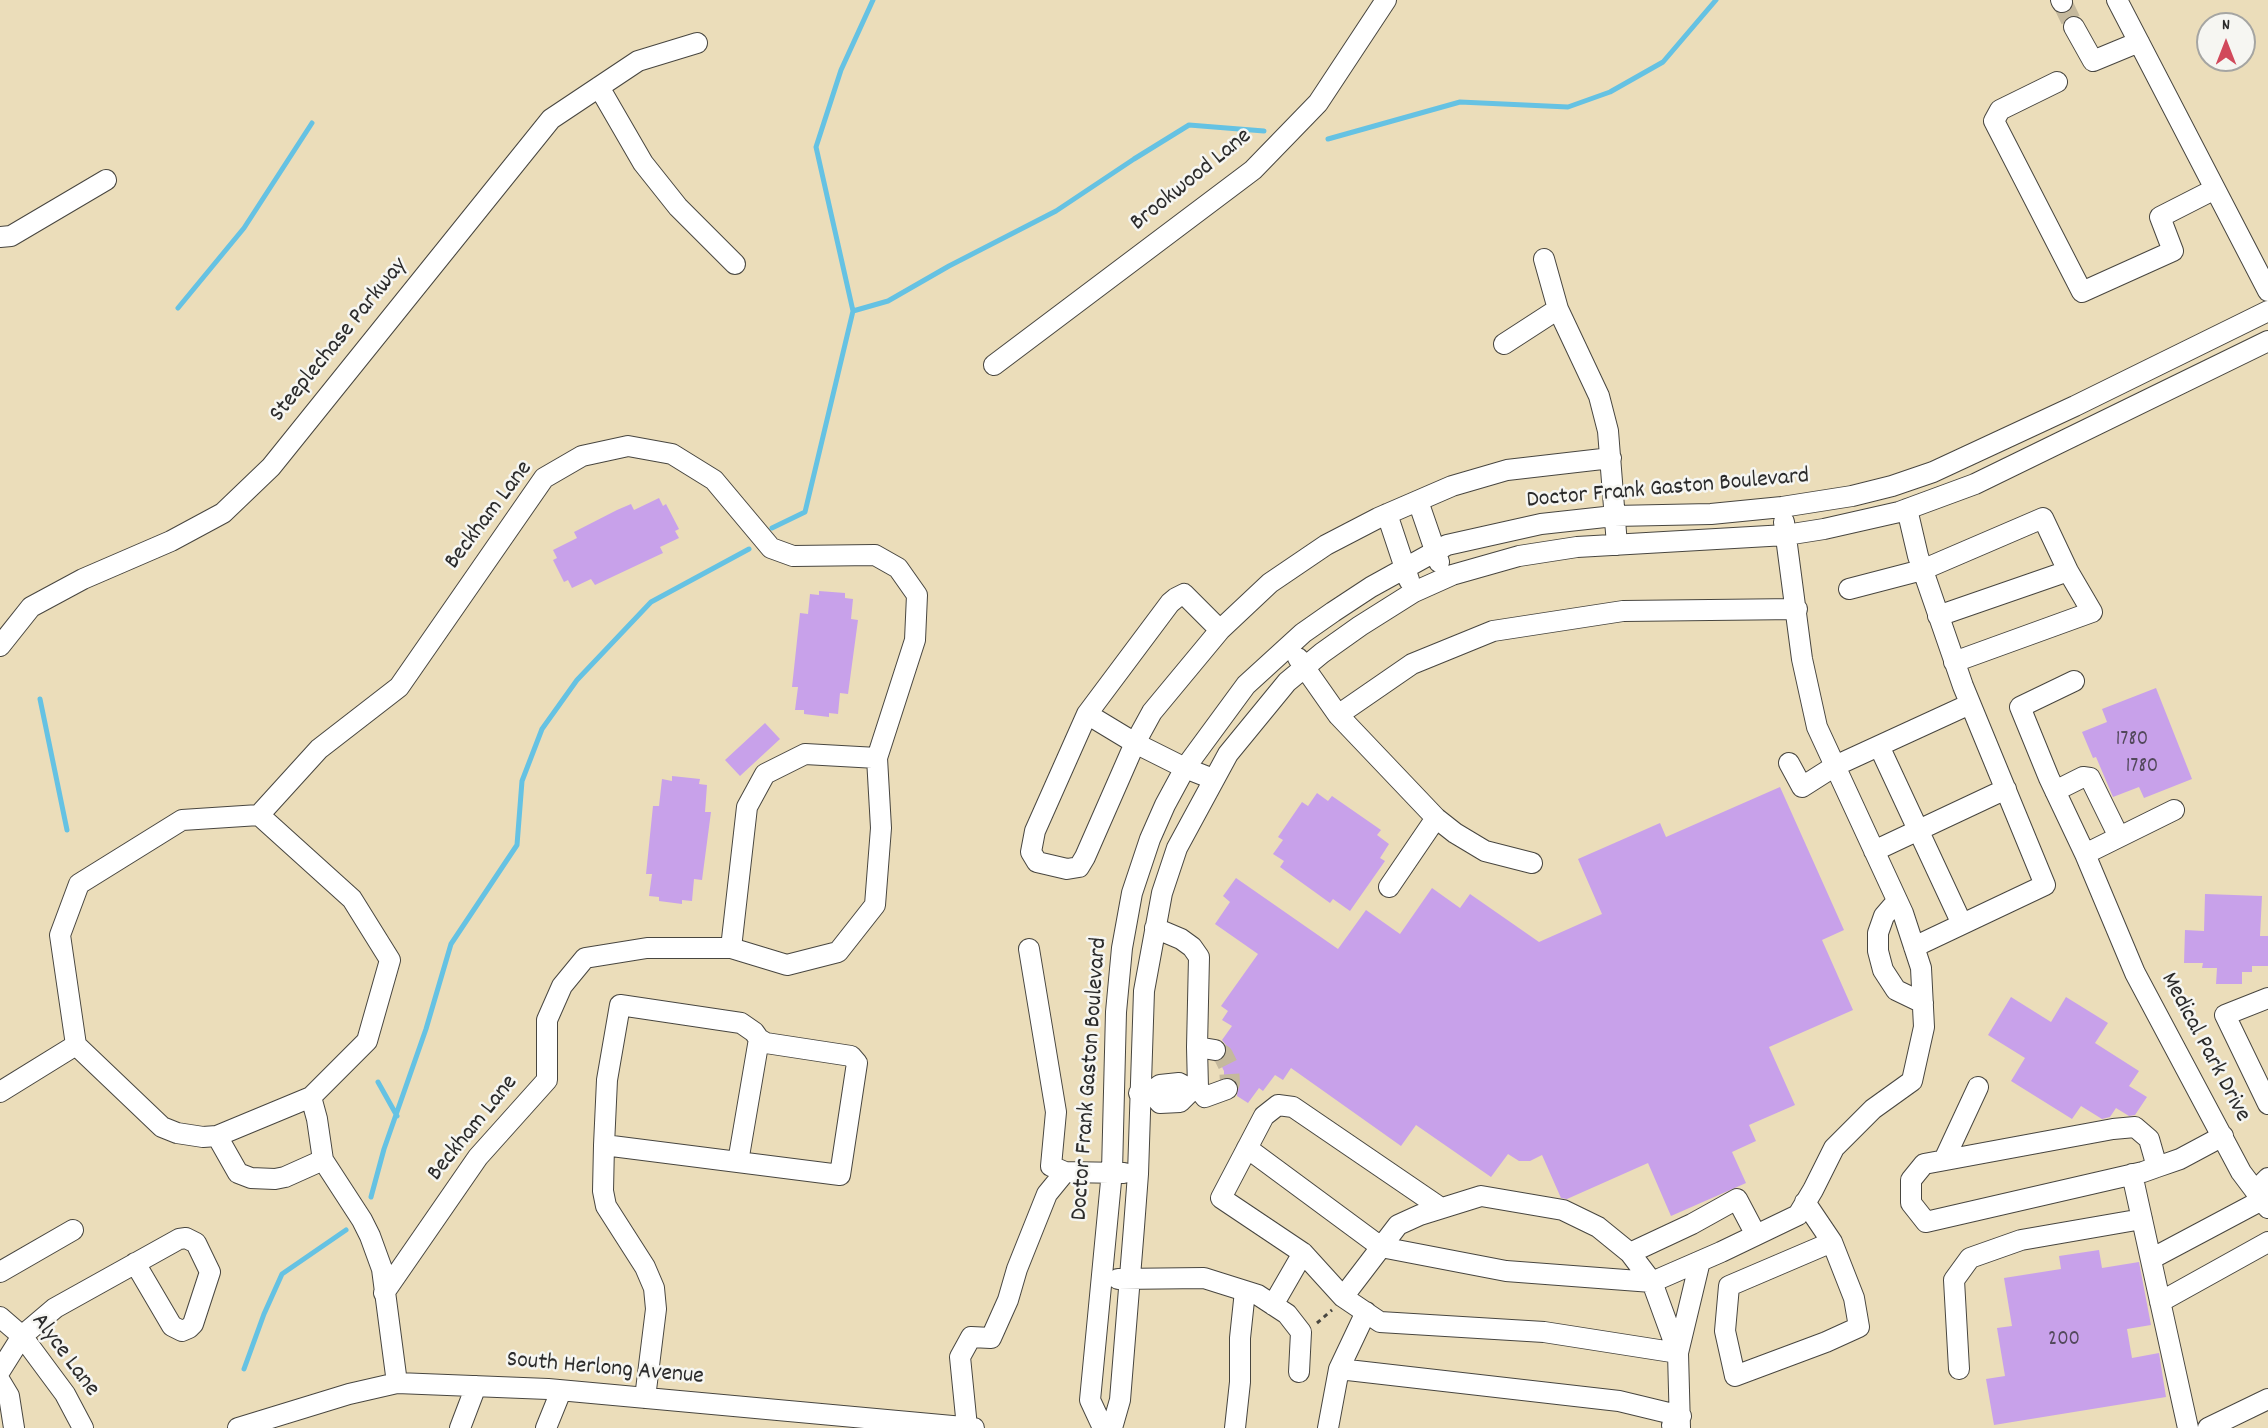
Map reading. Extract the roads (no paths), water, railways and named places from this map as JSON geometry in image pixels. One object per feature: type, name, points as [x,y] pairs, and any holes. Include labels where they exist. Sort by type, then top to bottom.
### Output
[{"type":"street","name":"Brookwood Lane","points":[[994,365],[1253,170],[1318,103],[1386,0]]},
{"type":"street","points":[[2117,0],[2268,291]]},
{"type":"street","points":[[2074,27],[2093,61],[2139,42]]},
{"type":"street","name":"Steeplechase Parkway","points":[[0,646],[31,607],[83,579],[171,541],[222,513],[271,467],[551,119],[638,61],[697,43]]},
{"type":"street","points":[[2057,82],[2000,110],[1994,121],[2082,292],[2173,250],[2160,218],[2215,189]]},
{"type":"street","points":[[599,87],[643,163],[678,207],[735,264]]},
{"type":"street","points":[[0,237],[11,236],[106,180]]},
{"type":"street","points":[[1544,259],[1558,309],[1599,396],[1608,431],[1617,545]]},
{"type":"street","points":[[1504,344],[1558,309]]},
{"type":"street","name":"Doctor Frank Gaston Boulevard","points":[[1103,1428],[1090,1400],[1112,1171],[1116,1012],[1122,948],[1132,893],[1161,813],[1185,768],[1246,685],[1303,633],[1333,612],[1404,568],[1447,545],[1541,525],[1614,516],[1711,514],[1782,507],[1852,496],[1892,486],[1933,472],[2075,406],[2268,311]]},
{"type":"street","name":"Doctor Frank Gaston Boulevard","points":[[1112,1428],[1120,1400],[1145,1093],[1144,991],[1162,893],[1177,848],[1213,779],[1228,754],[1287,682],[1360,626],[1414,592],[1446,578],[1519,556],[1577,547],[1786,535],[1824,529],[1907,509],[1975,484],[2268,341]]},
{"type":"street","points":[[2075,406],[2087,430]]},
{"type":"street","name":"Beckham Lane","points":[[260,815],[320,749],[399,687],[544,478],[582,456],[628,446],[672,454],[714,480],[771,548],[793,556],[875,555],[898,568],[917,595],[915,640],[877,758],[881,828],[875,905],[838,952],[787,965],[731,948],[647,948],[585,958],[562,986],[547,1020],[547,1080],[478,1157],[384,1293]]},
{"type":"street","points":[[1220,630],[1184,594],[1176,598],[1087,714],[1035,831],[1030,852],[1037,862],[1067,869],[1078,867],[1085,857],[1135,743],[1152,712],[1220,630],[1270,583],[1326,545],[1387,514],[1452,486],[1507,471],[1611,458]]},
{"type":"street","points":[[1418,501],[1446,578]]},
{"type":"street","points":[[1247,1148],[1381,1248],[1506,1271],[1652,1282],[1700,1262],[1798,1215],[1834,1148],[1873,1109],[1912,1081],[1924,1027],[1921,968],[1897,901],[1817,727],[1802,659],[1782,507]]},
{"type":"street","points":[[1907,509],[1922,570],[1954,662],[2045,885],[1914,947]]},
{"type":"street","points":[[1387,514],[1414,592]]},
{"type":"street","points":[[1849,589],[1922,570],[2043,518],[2068,571],[2092,612],[1954,662]]},
{"type":"street","points":[[1938,616],[2068,571]]},
{"type":"street","points":[[1338,715],[1412,664],[1493,631],[1623,611],[1797,609]]},
{"type":"street","points":[[1290,646],[1338,715],[1436,819],[1485,851],[1532,863]]},
{"type":"street","name":"Medical Park Drive","points":[[2074,681],[2020,707],[2135,973],[2241,1172],[2263,1194]]},
{"type":"street","points":[[1789,763],[1802,787],[1835,766],[1970,704]]},
{"type":"street","points":[[1087,714],[1135,743],[1213,779]]},
{"type":"street","points":[[1879,746],[1962,924]]},
{"type":"street","points":[[731,948],[747,807],[765,774],[805,754],[877,758]]},
{"type":"street","points":[[2055,791],[2083,777],[2090,778],[2119,837]]},
{"type":"street","points":[[1874,851],[2006,789]]},
{"type":"street","points":[[2085,854],[2174,810]]},
{"type":"street","points":[[260,815],[352,899],[390,960],[367,1041],[311,1097],[216,1136],[189,1136],[162,1127],[76,1044],[60,935],[79,884],[182,820],[260,815]]},
{"type":"street","points":[[1389,887],[1436,819]]},
{"type":"street","points":[[1897,901],[1884,916],[1878,933],[1878,951],[1883,970],[1896,990],[1923,1003]]},
{"type":"street","points":[[1155,928],[1192,946],[1199,957],[1206,1048],[1195,1089]]},
{"type":"street","points":[[1029,949],[1056,1112],[1051,1166],[1065,1172],[1112,1171],[1138,1174]]},
{"type":"street","points":[[2268,998],[2225,1015],[2268,1104]]},
{"type":"street","points":[[604,1145],[840,1175],[857,1063],[851,1056],[766,1043],[741,1023],[620,1005],[607,1080],[604,1145],[603,1191],[606,1206],[645,1267],[654,1288],[656,1309],[645,1398]]},
{"type":"street","points":[[738,1162],[759,1039]]},
{"type":"street","points":[[0,1092],[76,1044]]},
{"type":"street","points":[[1145,1093],[1160,1085],[1179,1083],[1195,1089],[1205,1097],[1227,1089]]},
{"type":"street","points":[[1944,1160],[1978,1087]]},
{"type":"street","points":[[311,1097],[323,1160],[362,1220],[382,1269],[397,1383]]},
{"type":"street","points":[[1441,1208],[1293,1107],[1278,1105],[1264,1116],[1221,1198],[1303,1253],[1343,1297],[1380,1322],[1544,1332],[1678,1353]]},
{"type":"street","points":[[2157,1167],[2149,1138],[2135,1127],[2113,1129],[1924,1164],[1911,1180],[1911,1203],[1926,1222],[2157,1167],[2180,1159],[2223,1136]]},
{"type":"street","points":[[216,1136],[238,1173],[251,1178],[260,1180],[285,1177],[323,1160]]},
{"type":"street","points":[[957,1427],[960,1357],[971,1337],[991,1338],[1008,1300],[1017,1269],[1047,1194],[1065,1172]]},
{"type":"street","points":[[2132,1174],[2188,1428]]},
{"type":"street","points":[[2151,1259],[2263,1194]]},
{"type":"street","points":[[1343,1297],[1398,1225],[1441,1208],[1481,1196],[1563,1210],[1598,1227],[1630,1253],[1652,1282],[1678,1353]]},
{"type":"street","points":[[1630,1253],[1692,1224],[1737,1199],[1756,1235]]},
{"type":"street","points":[[1805,1202],[1832,1242],[1854,1298],[1859,1327],[1826,1342],[1735,1376],[1725,1331],[1729,1286],[1832,1242]]},
{"type":"street","points":[[1959,1369],[1954,1280],[1971,1257],[2021,1240],[2142,1219]]},
{"type":"street","points":[[0,1272],[73,1230]]},
{"type":"street","points":[[0,1371],[22,1336],[55,1308],[135,1263],[179,1239],[191,1239],[196,1243],[210,1272],[193,1324],[189,1329],[182,1331],[172,1326],[135,1263]]},
{"type":"street","points":[[2160,1302],[2268,1242]]},
{"type":"street","points":[[1273,1305],[1303,1253]]},
{"type":"street","points":[[1339,1370],[1618,1401],[1677,1424],[1678,1353],[1700,1262]]},
{"type":"street","points":[[1102,1277],[1130,1280],[1204,1278],[1258,1295],[1287,1314],[1301,1332],[1299,1372]]},
{"type":"street","points":[[1235,1428],[1245,1291]]},
{"type":"street","points":[[1328,1428],[1339,1370],[1365,1312]]},
{"type":"street","name":"Alyce Lane","points":[[0,1317],[22,1336],[65,1394],[83,1428]]},
{"type":"street","points":[[0,1381],[9,1396],[14,1428]]},
{"type":"street","name":"South Herlong Avenue","points":[[242,1427],[349,1394],[397,1383],[561,1391],[645,1398],[796,1420],[974,1428]]},
{"type":"street","points":[[460,1428],[476,1386]]},
{"type":"street","points":[[546,1428],[561,1391]]},
{"type":"street","points":[[2208,1428],[2268,1399]]},
{"type":"waterway","points":[[853,311],[816,147],[841,70],[873,0]]},
{"type":"waterway","points":[[1328,139],[1460,102],[1568,107],[1610,92],[1663,62],[1716,0]]},
{"type":"waterway","points":[[178,308],[244,228],[312,123]]},
{"type":"waterway","points":[[772,528],[805,512],[853,311],[888,301],[949,266],[1056,211],[1189,125],[1264,131]]},
{"type":"waterway","points":[[371,1197],[384,1149],[426,1029],[451,944],[517,845],[522,781],[542,729],[577,680],[651,602],[749,549]]},
{"type":"waterway","points":[[40,699],[67,830]]},
{"type":"waterway","points":[[378,1082],[397,1116]]},
{"type":"waterway","points":[[244,1369],[264,1314],[282,1274],[346,1230]]},
{"type":"tunnel","points":[[2062,2],[2074,27]]},
{"type":"tunnel","points":[[1215,1050],[1223,1055],[1229,1067],[1230,1083],[1227,1089]]}]
